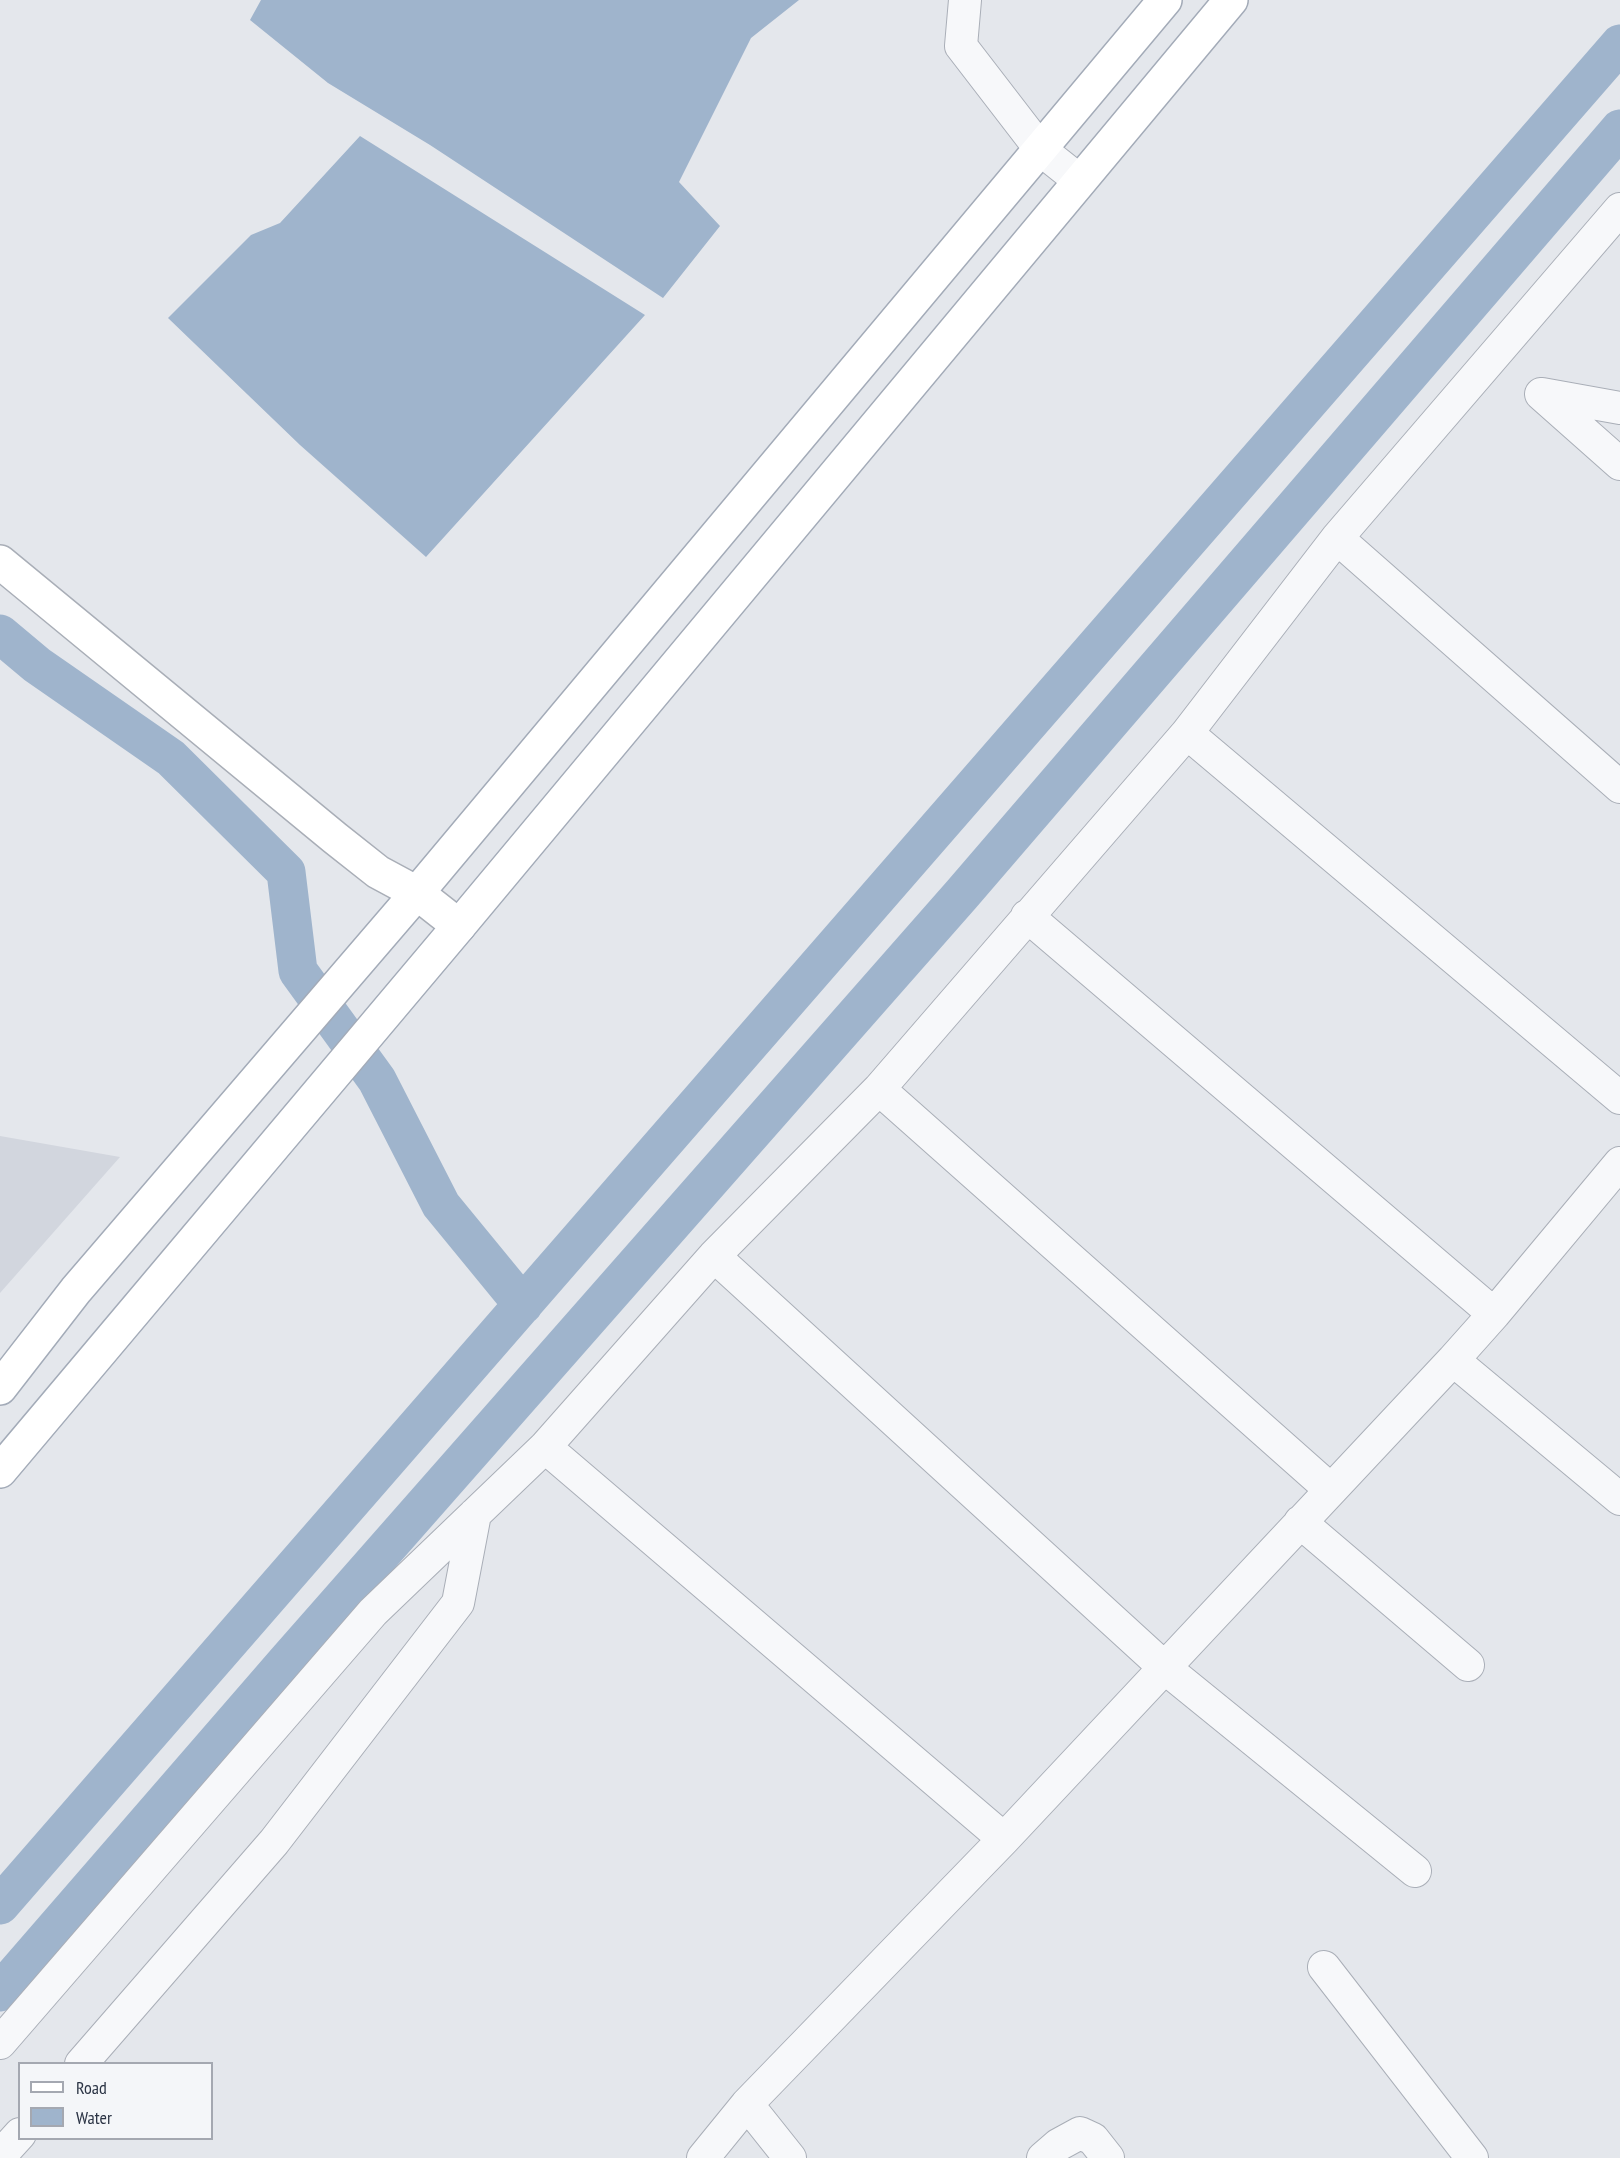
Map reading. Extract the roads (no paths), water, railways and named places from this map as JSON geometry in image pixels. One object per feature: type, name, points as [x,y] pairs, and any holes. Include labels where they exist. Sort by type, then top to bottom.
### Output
[{"type":"main road","points":[[5,1375],[417,893],[1165,0]]},
{"type":"main road","points":[[0,1471],[459,926],[1231,0]]},
{"type":"main road","points":[[0,562],[334,838],[378,872],[417,893],[459,926]]},
{"type":"street","points":[[965,0],[961,46],[1041,150],[1080,181]]},
{"type":"street","points":[[0,2043],[373,1612],[545,1447],[714,1256],[879,1089],[1187,733],[1337,538],[1620,209]]},
{"type":"street","points":[[1620,408],[1541,394],[1620,464]]},
{"type":"street","points":[[1337,538],[1620,787]]},
{"type":"street","points":[[1187,733],[1620,1098]]},
{"type":"street","points":[[1027,916],[1494,1314]]},
{"type":"street","points":[[879,1089],[1331,1490]]},
{"type":"street","points":[[704,2158],[747,2104],[1004,1839],[1453,1360],[1617,1172]]},
{"type":"street","points":[[714,1256],[1165,1668],[1415,1871]]},
{"type":"street","points":[[1453,1360],[1620,1499]]},
{"type":"street","points":[[545,1447],[1004,1839]]},
{"type":"street","points":[[83,2062],[274,1842],[458,1603],[475,1514]]},
{"type":"street","points":[[1300,1522],[1468,1665]]},
{"type":"street","points":[[1324,1967],[1472,2158]]},
{"type":"street","points":[[747,2104],[790,2158]]},
{"type":"street","points":[[1043,2158],[1058,2145],[1080,2133],[1093,2139],[1107,2158]]},
{"type":"street","points":[[0,2156],[18,2136]]},
{"type":"water","points":[[261,0],[799,0],[751,38],[679,182],[720,226],[663,298],[430,145],[328,83],[250,20]]},
{"type":"water","points":[[360,136],[645,315],[426,557],[300,445],[168,318],[251,235],[280,223]]},
{"type":"waterway","points":[[0,1905],[1620,44]]},
{"type":"waterway","points":[[0,1992],[287,1661],[962,894],[1620,129]]},
{"type":"waterway","points":[[0,634],[37,665],[171,758],[286,872],[298,971],[377,1080],[441,1205],[523,1305]]}]
